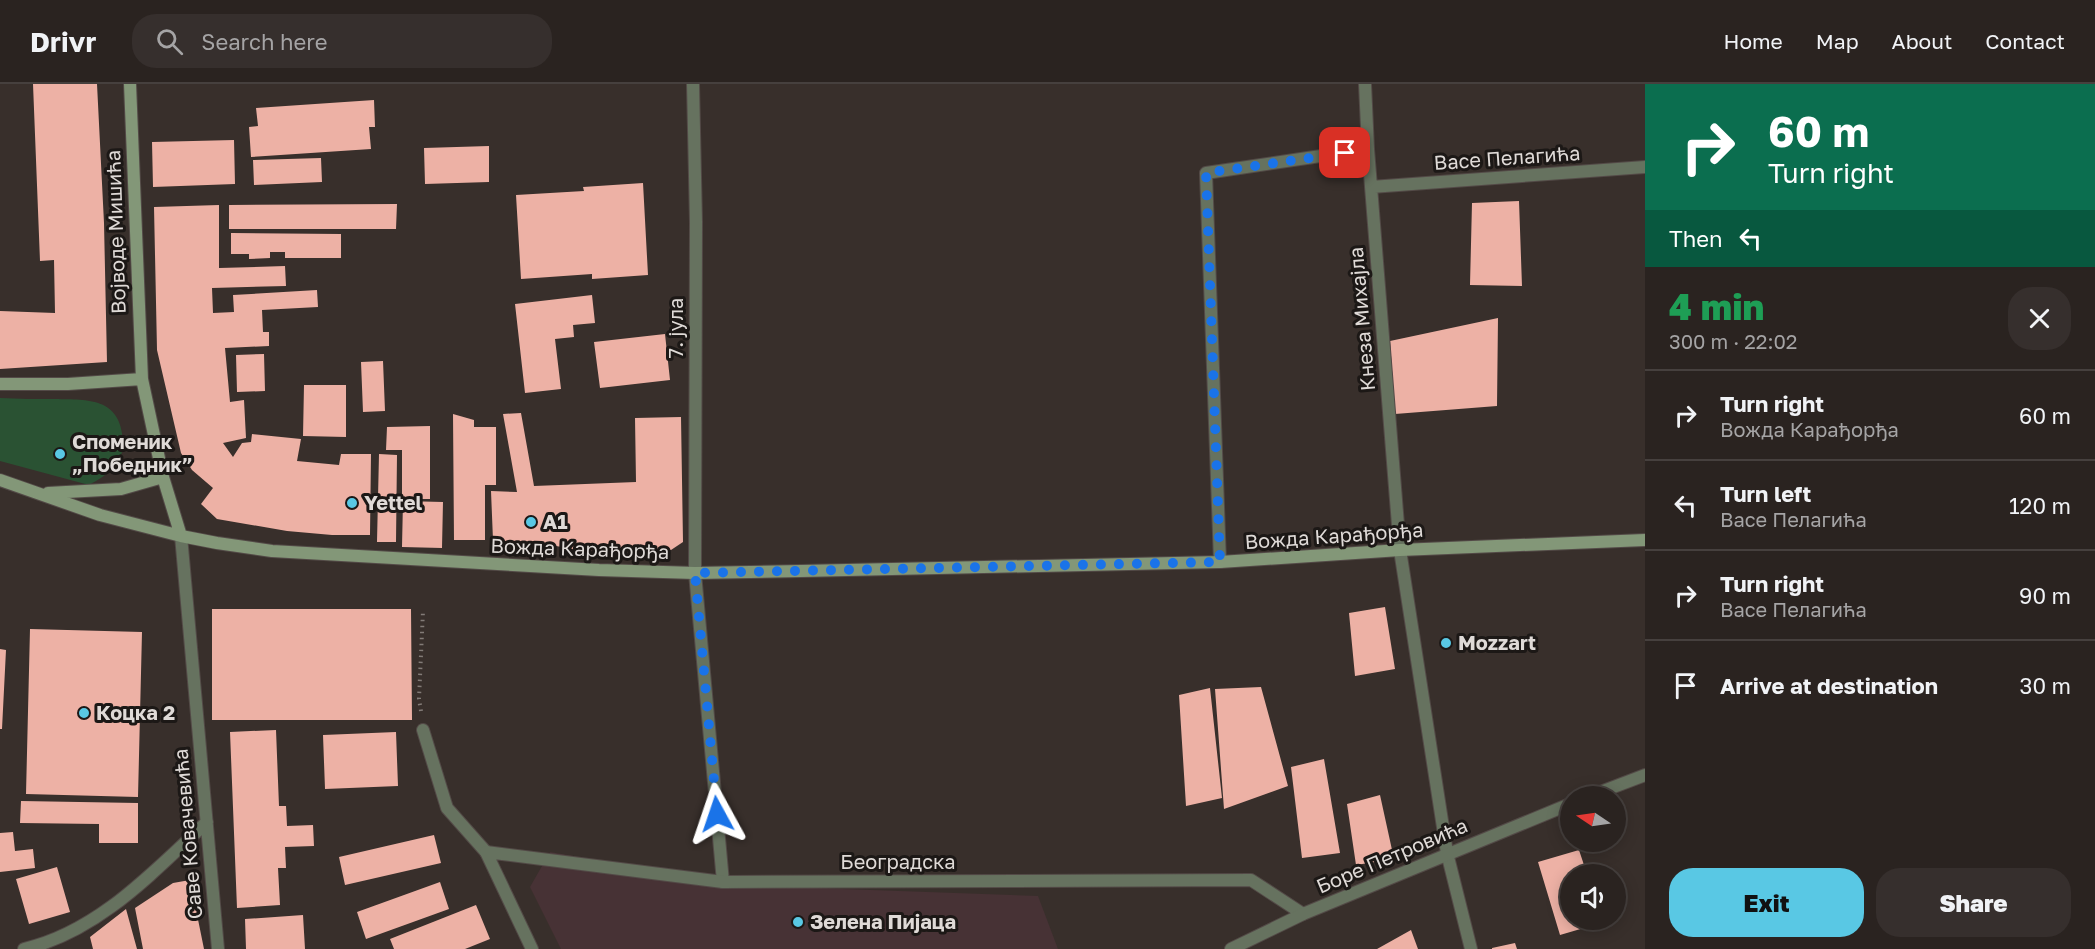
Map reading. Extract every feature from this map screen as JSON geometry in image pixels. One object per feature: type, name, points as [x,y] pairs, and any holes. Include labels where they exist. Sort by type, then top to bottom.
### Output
[{"type":"main road","name":"Војводе Мишића","points":[[130,84],[142,379]]},
{"type":"main road","points":[[0,384],[68,384],[142,379],[163,477],[181,536]]},
{"type":"main road","points":[[40,493],[121,489],[163,477]]},
{"type":"main road","name":"Вожда Карађорђа","points":[[0,480],[100,515],[181,536],[272,551],[515,567],[695,573],[1220,562],[1400,550],[1645,540]]},
{"type":"street","name":"7. јула","points":[[693,84],[696,222],[695,573],[723,882]]},
{"type":"street","name":"Кнеза Михајла","points":[[1365,84],[1368,150],[1400,550],[1447,853],[1471,949]]},
{"type":"street","points":[[1220,562],[1206,173],[1368,150]]},
{"type":"street","name":"Васе Пелагића","points":[[1371,187],[1645,167]]},
{"type":"street","name":"Саве Ковачевића","points":[[181,536],[218,949]]},
{"type":"street","points":[[423,730],[447,808],[486,852],[532,949]]},
{"type":"street","points":[[1616,786],[1645,775]]},
{"type":"street","name":"Боре Петровића","points":[[1231,949],[1303,914],[1560,808]]},
{"type":"street","points":[[24,949],[68,934],[94,918],[148,878],[207,822]]},
{"type":"street","name":"Београдска","points":[[486,852],[723,882],[1251,880],[1303,914]]},
{"type":"path","points":[[423,611],[419,699],[423,730]]},
{"type":"shaded area","name":"Зелена Пијаца","points":[[550,852],[719,881],[815,888],[1038,896],[1058,949],[561,949],[530,887]]},
{"type":"green space","points":[[0,398],[80,400],[101,404],[116,416],[121,427],[123,449],[121,456],[108,473],[89,485],[0,461]]},
{"type":"building","points":[[33,84],[97,84],[104,223],[107,362],[0,369],[0,311],[55,313],[54,260],[40,261]]},
{"type":"building","points":[[374,100],[375,127],[369,127],[371,149],[251,157],[249,127],[258,126],[256,108]]},
{"type":"building","points":[[234,140],[235,184],[153,187],[152,142]]},
{"type":"building","points":[[489,146],[489,182],[425,184],[424,148]]},
{"type":"building","points":[[321,158],[322,182],[254,185],[253,160]]},
{"type":"building","points":[[643,183],[648,275],[592,279],[592,274],[521,279],[516,195],[584,191],[583,187]]},
{"type":"building","points":[[1519,201],[1522,286],[1470,285],[1472,203]]},
{"type":"building","points":[[397,204],[396,229],[229,229],[229,205]]},
{"type":"building","points":[[219,205],[219,268],[285,266],[286,286],[212,288],[213,313],[234,312],[233,295],[317,290],[318,307],[262,310],[263,332],[269,332],[269,346],[225,348],[230,402],[244,400],[246,438],[223,443],[233,457],[242,443],[251,442],[252,434],[301,439],[297,461],[339,465],[341,454],[371,454],[370,535],[332,535],[287,531],[217,519],[201,504],[213,488],[192,470],[181,453],[157,350],[154,207]]},
{"type":"building","points":[[231,233],[341,234],[341,258],[285,258],[285,252],[270,252],[270,258],[249,259],[249,254],[231,254]]},
{"type":"building","points":[[592,295],[595,323],[573,325],[574,337],[555,339],[561,389],[525,393],[515,304]]},
{"type":"building","points":[[1498,318],[1497,406],[1395,414],[1390,341]]},
{"type":"building","points":[[665,334],[670,380],[600,388],[594,342]]},
{"type":"building","points":[[264,354],[265,391],[237,392],[236,355]]},
{"type":"building","points":[[383,361],[385,411],[363,412],[361,362]]},
{"type":"building","points":[[304,385],[346,385],[346,437],[303,436]]},
{"type":"building","points":[[521,413],[534,486],[636,482],[635,418],[681,417],[683,542],[671,550],[584,551],[545,544],[493,540],[491,491],[517,492],[503,414]]},
{"type":"building","points":[[453,414],[474,420],[474,427],[496,427],[496,485],[485,485],[485,540],[454,540]]},
{"type":"building","points":[[430,426],[430,499],[402,499],[402,450],[386,450],[387,427]]},
{"type":"building","points":[[379,454],[397,455],[396,542],[377,542]]},
{"type":"building","points":[[403,501],[443,502],[442,548],[402,547]]},
{"type":"building","points":[[1385,607],[1395,669],[1355,676],[1349,613]]},
{"type":"building","points":[[212,609],[411,609],[412,720],[212,720]]},
{"type":"building","name":"Коцка 2","points":[[30,629],[142,632],[138,797],[26,794]]},
{"type":"building","points":[[0,649],[6,650],[2,729],[0,729]]},
{"type":"building","points":[[1261,687],[1288,786],[1224,809],[1215,689]]},
{"type":"building","points":[[1210,688],[1222,798],[1186,806],[1179,695]]},
{"type":"building","points":[[276,730],[279,806],[286,806],[287,826],[313,825],[314,846],[285,847],[286,868],[278,868],[280,905],[237,908],[230,732]]},
{"type":"building","points":[[396,732],[398,786],[325,789],[323,735]]},
{"type":"building","points":[[1324,759],[1340,853],[1302,858],[1291,767]]},
{"type":"building","points":[[1380,795],[1394,859],[1356,865],[1347,804]]},
{"type":"building","points":[[21,801],[138,803],[138,843],[99,843],[99,824],[20,823]]},
{"type":"building","points":[[13,832],[15,851],[33,849],[35,868],[0,872],[0,833]]},
{"type":"building","points":[[434,835],[441,863],[345,885],[339,857]]},
{"type":"building","points":[[1580,852],[1584,864],[1560,864],[1560,930],[1577,930],[1560,935],[1538,862]]},
{"type":"building","points":[[57,867],[70,912],[29,924],[16,879]]},
{"type":"building","points":[[190,880],[204,949],[143,949],[135,908],[173,883]]},
{"type":"building","points":[[440,882],[449,909],[366,939],[357,912]]},
{"type":"building","points":[[476,905],[490,939],[465,949],[394,949],[390,939]]},
{"type":"building","points":[[126,909],[137,949],[93,949],[90,937]]},
{"type":"building","points":[[303,915],[305,949],[246,949],[245,919]]},
{"type":"building","points":[[1411,930],[1418,949],[1377,949]]},
{"type":"building","points":[[1515,943],[1517,949],[1492,949],[1492,948]]},
{"type":"place","name":"Споменик „Победник”","points":[[60,454]]},
{"type":"place","name":"Yettel","points":[[352,503]]},
{"type":"place","name":"A1","points":[[531,522]]},
{"type":"place","name":"Mozzart","points":[[1446,643]]},
{"type":"place","name":"Коцка 2","points":[[84,713]]},
{"type":"place","name":"Зелена Пијаца","points":[[798,922]]},
{"type":"route","points":[[717,814],[695,573],[1220,562],[1206,173],[1345,153]]}]
